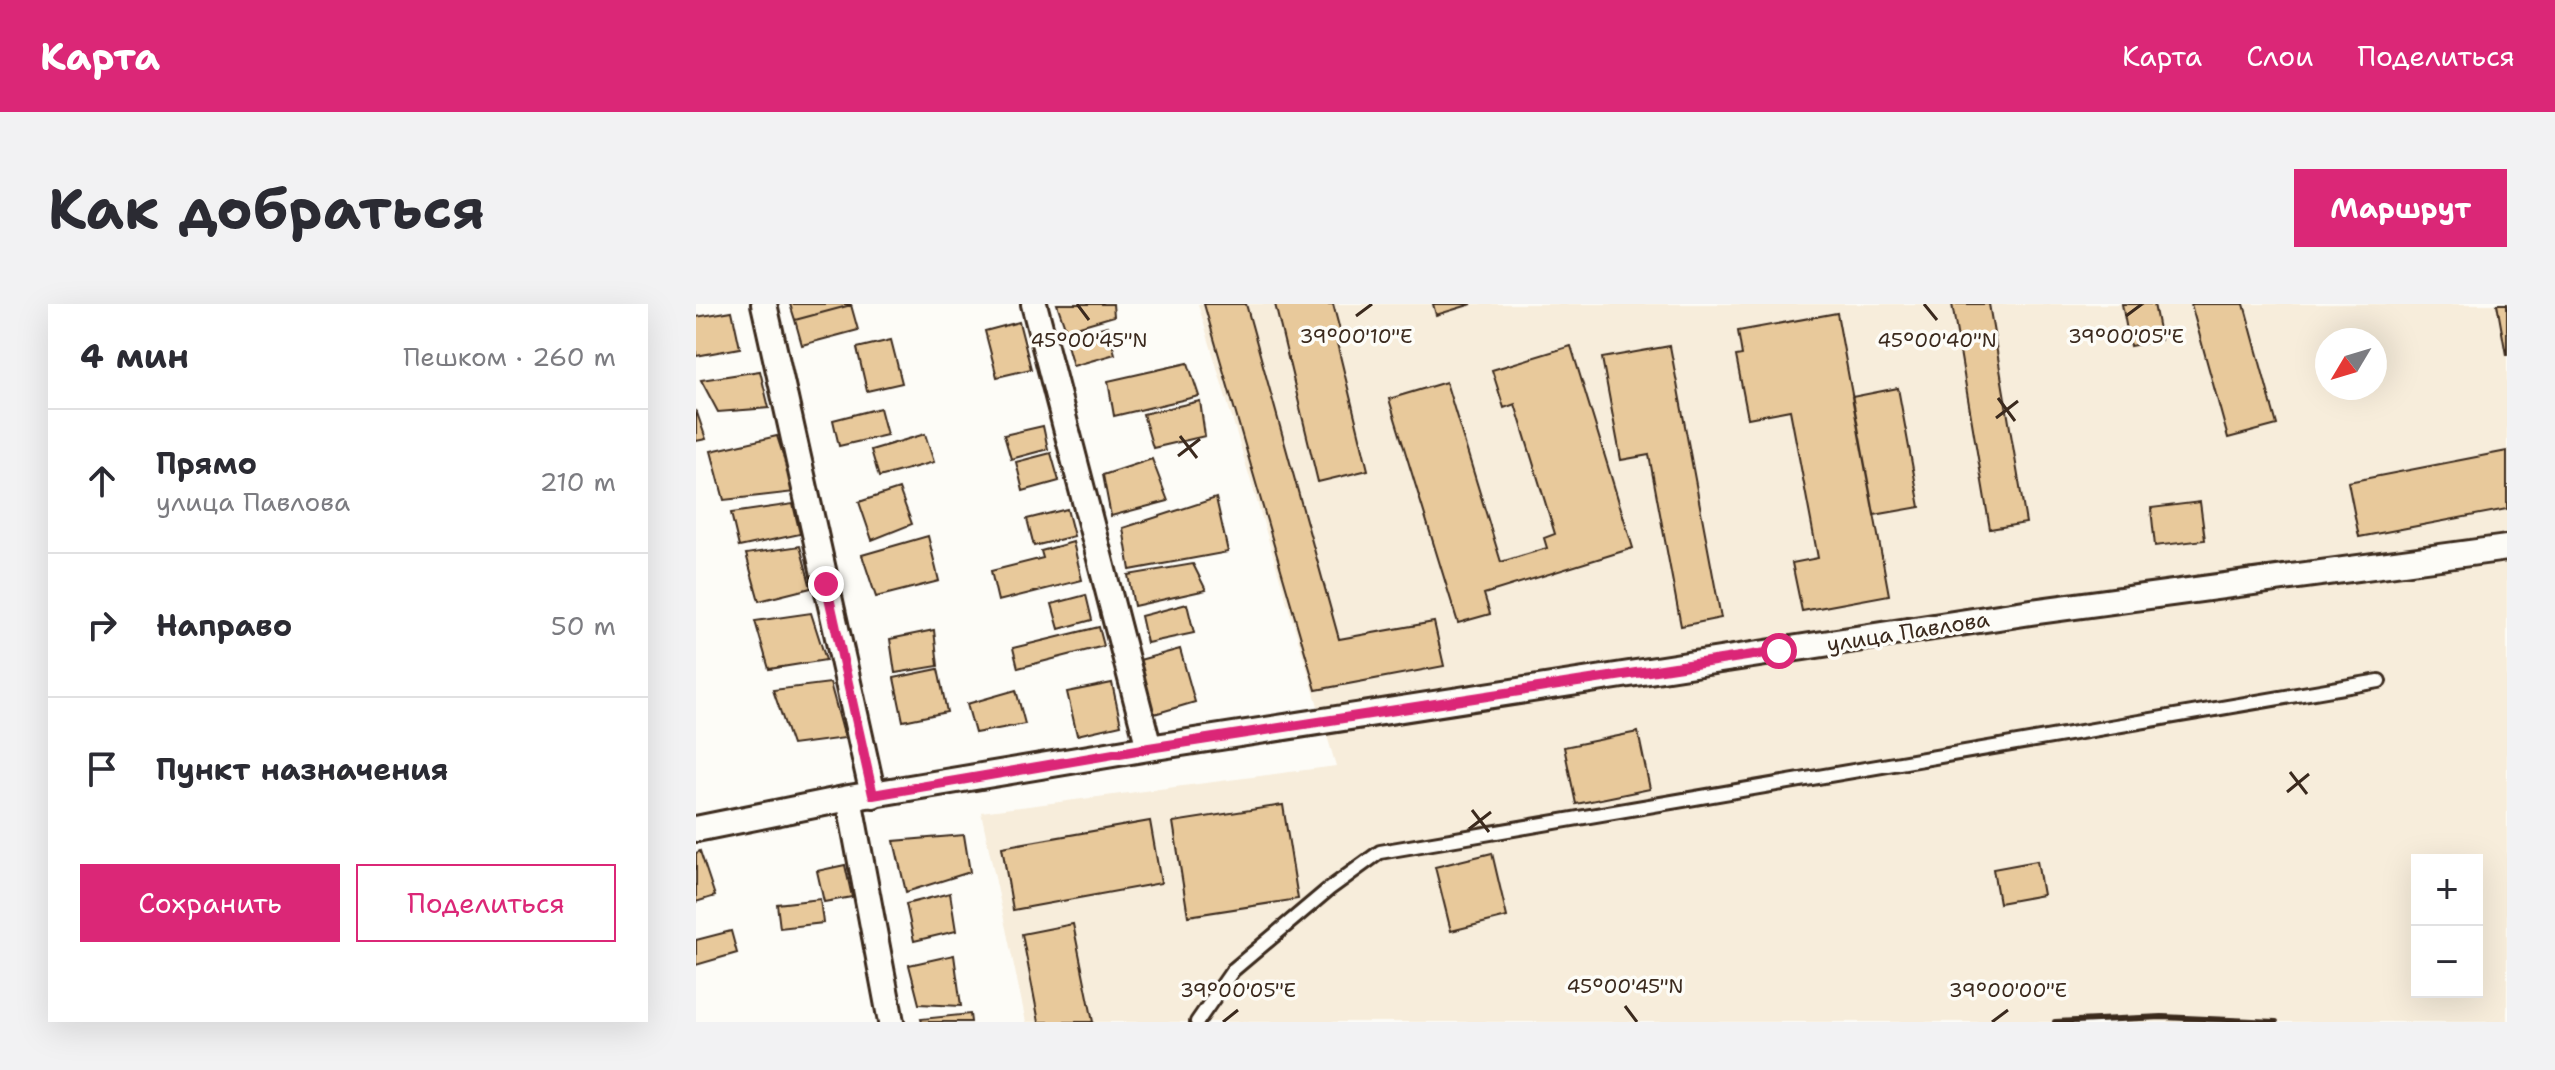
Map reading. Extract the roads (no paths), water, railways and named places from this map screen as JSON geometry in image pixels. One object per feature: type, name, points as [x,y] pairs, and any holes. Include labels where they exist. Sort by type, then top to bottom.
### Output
[{"type":"street","points":[[764,304],[861,796],[891,1022]]},
{"type":"street","points":[[1034,304],[1149,748]]},
{"type":"street","name":"улица Павлова","points":[[696,829],[861,796],[1149,748],[2031,612],[2507,548]]},
{"type":"lane","points":[[1197,1022],[1233,970],[1329,889],[1380,852],[2379,681]]},
{"type":"railway","points":[[2055,1022],[2162,1017],[2276,1022]]}]
